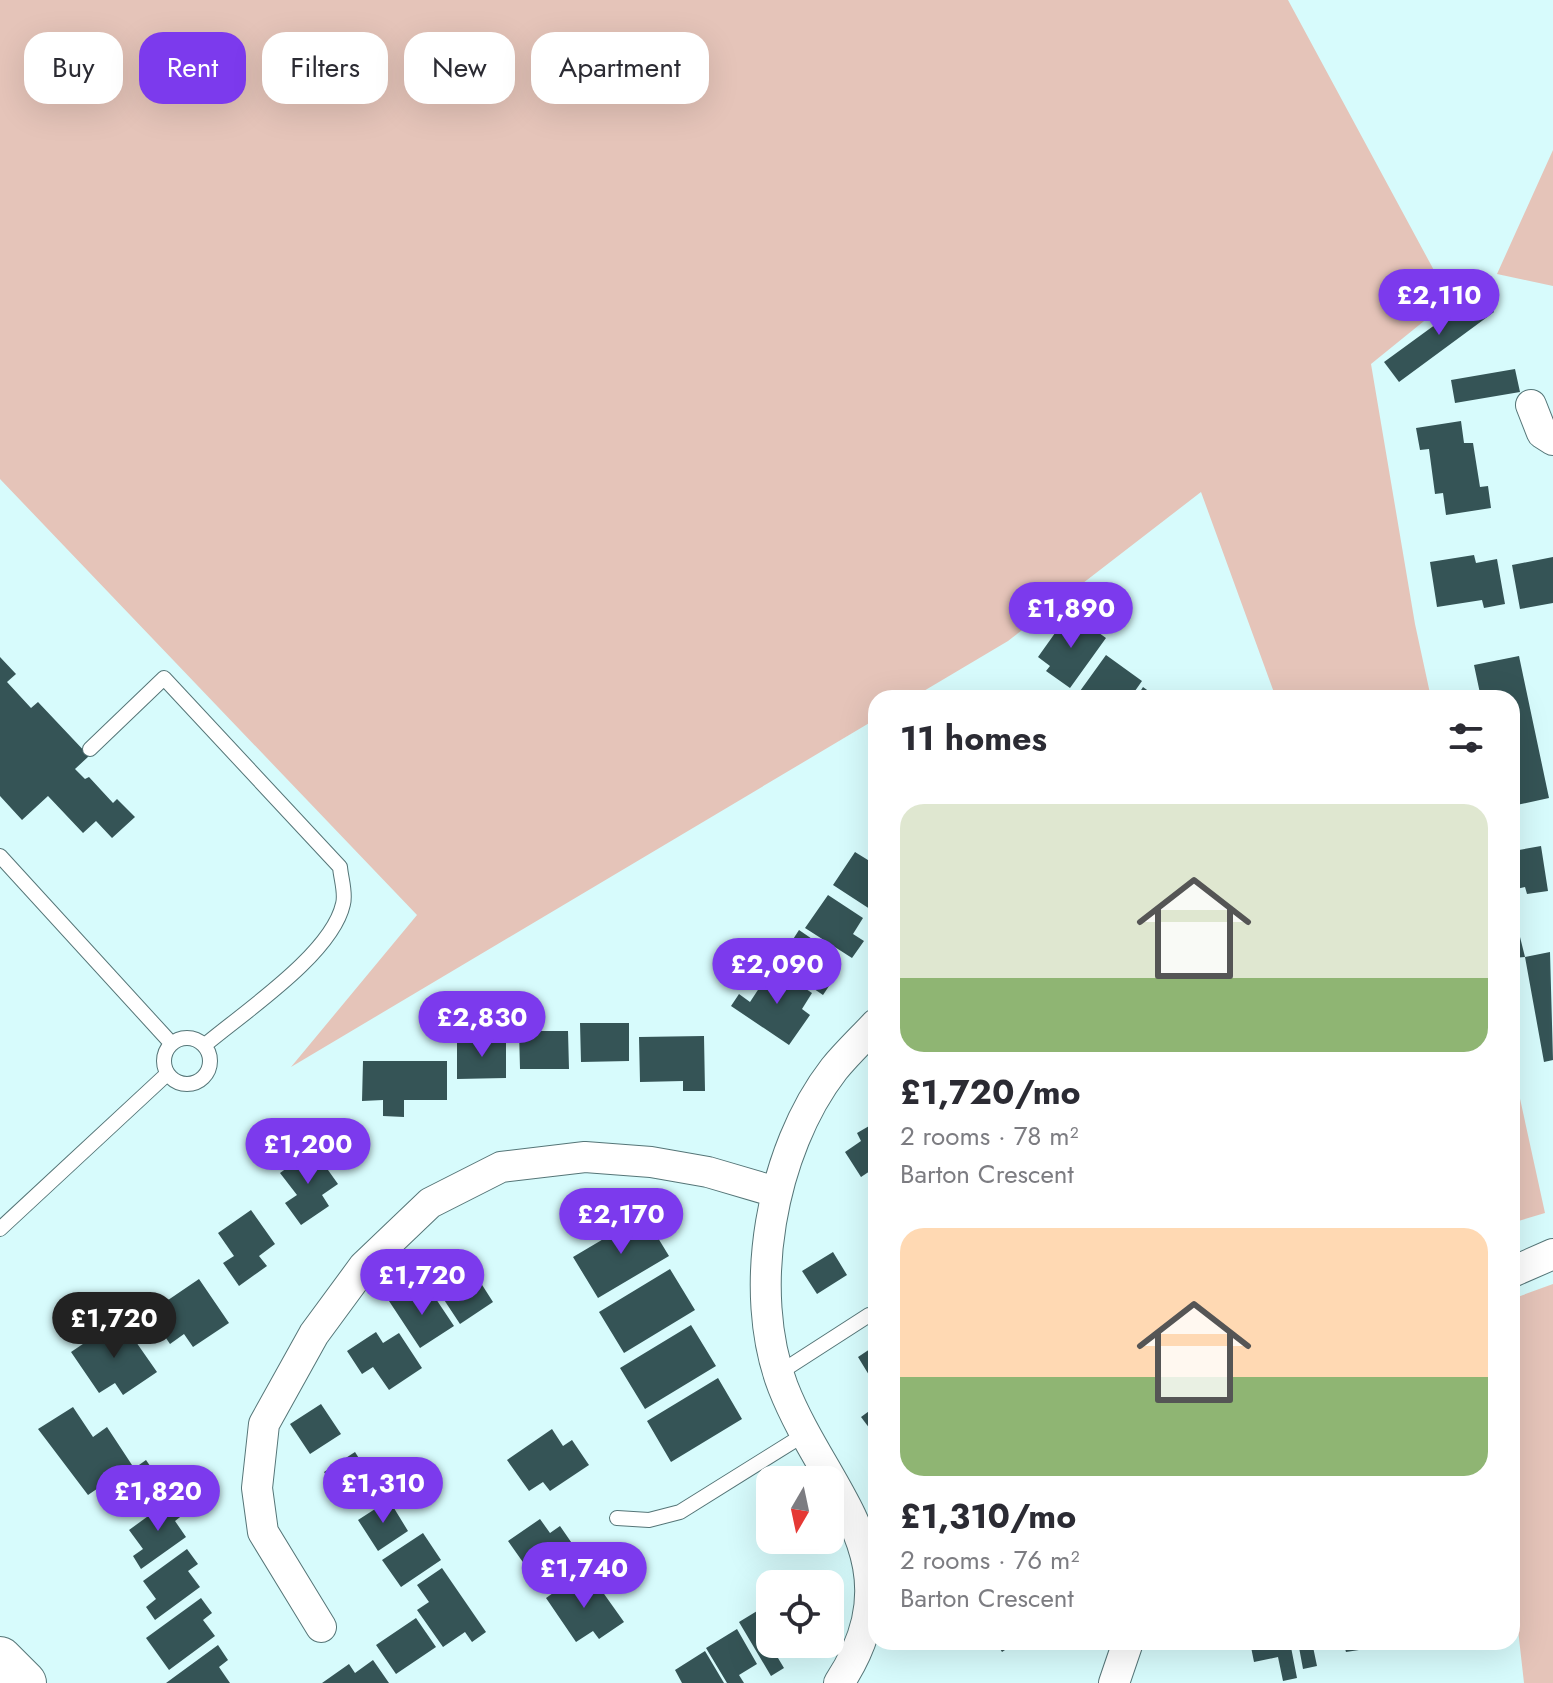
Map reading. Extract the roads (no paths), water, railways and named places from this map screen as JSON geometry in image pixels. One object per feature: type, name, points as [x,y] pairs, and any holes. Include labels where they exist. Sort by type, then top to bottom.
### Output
[{"type":"highway","points":[[0,1659],[24,1683]]},
{"type":"street","points":[[1531,405],[1542,433],[1553,440]]},
{"type":"street","points":[[868,1033],[833,1070],[798,1131],[776,1192],[768,1250],[770,1343],[779,1373],[805,1434],[841,1492],[864,1542],[868,1566]]},
{"type":"street","points":[[321,1627],[263,1532],[257,1488],[264,1424],[314,1334],[364,1266],[430,1203],[501,1167],[585,1157],[651,1162],[708,1172],[776,1192]]},
{"type":"street","points":[[1520,1268],[1553,1254]]},
{"type":"street","points":[[839,1683],[866,1626],[868,1609]]},
{"type":"street","points":[[1114,1683],[1125,1650]]},
{"type":"lane","points":[[90,749],[164,678],[340,867],[344,901],[337,921],[311,955],[205,1045]]},
{"type":"lane","points":[[0,856],[171,1043]]},
{"type":"lane","points":[[182,1037],[205,1045],[210,1057],[209,1070],[201,1080],[189,1085],[176,1083],[167,1074],[164,1052],[171,1043],[182,1037]]},
{"type":"lane","points":[[0,1229],[167,1074]]},
{"type":"lane","points":[[779,1373],[868,1316]]},
{"type":"lane","points":[[617,1518],[649,1520],[680,1512],[805,1434]]}]
